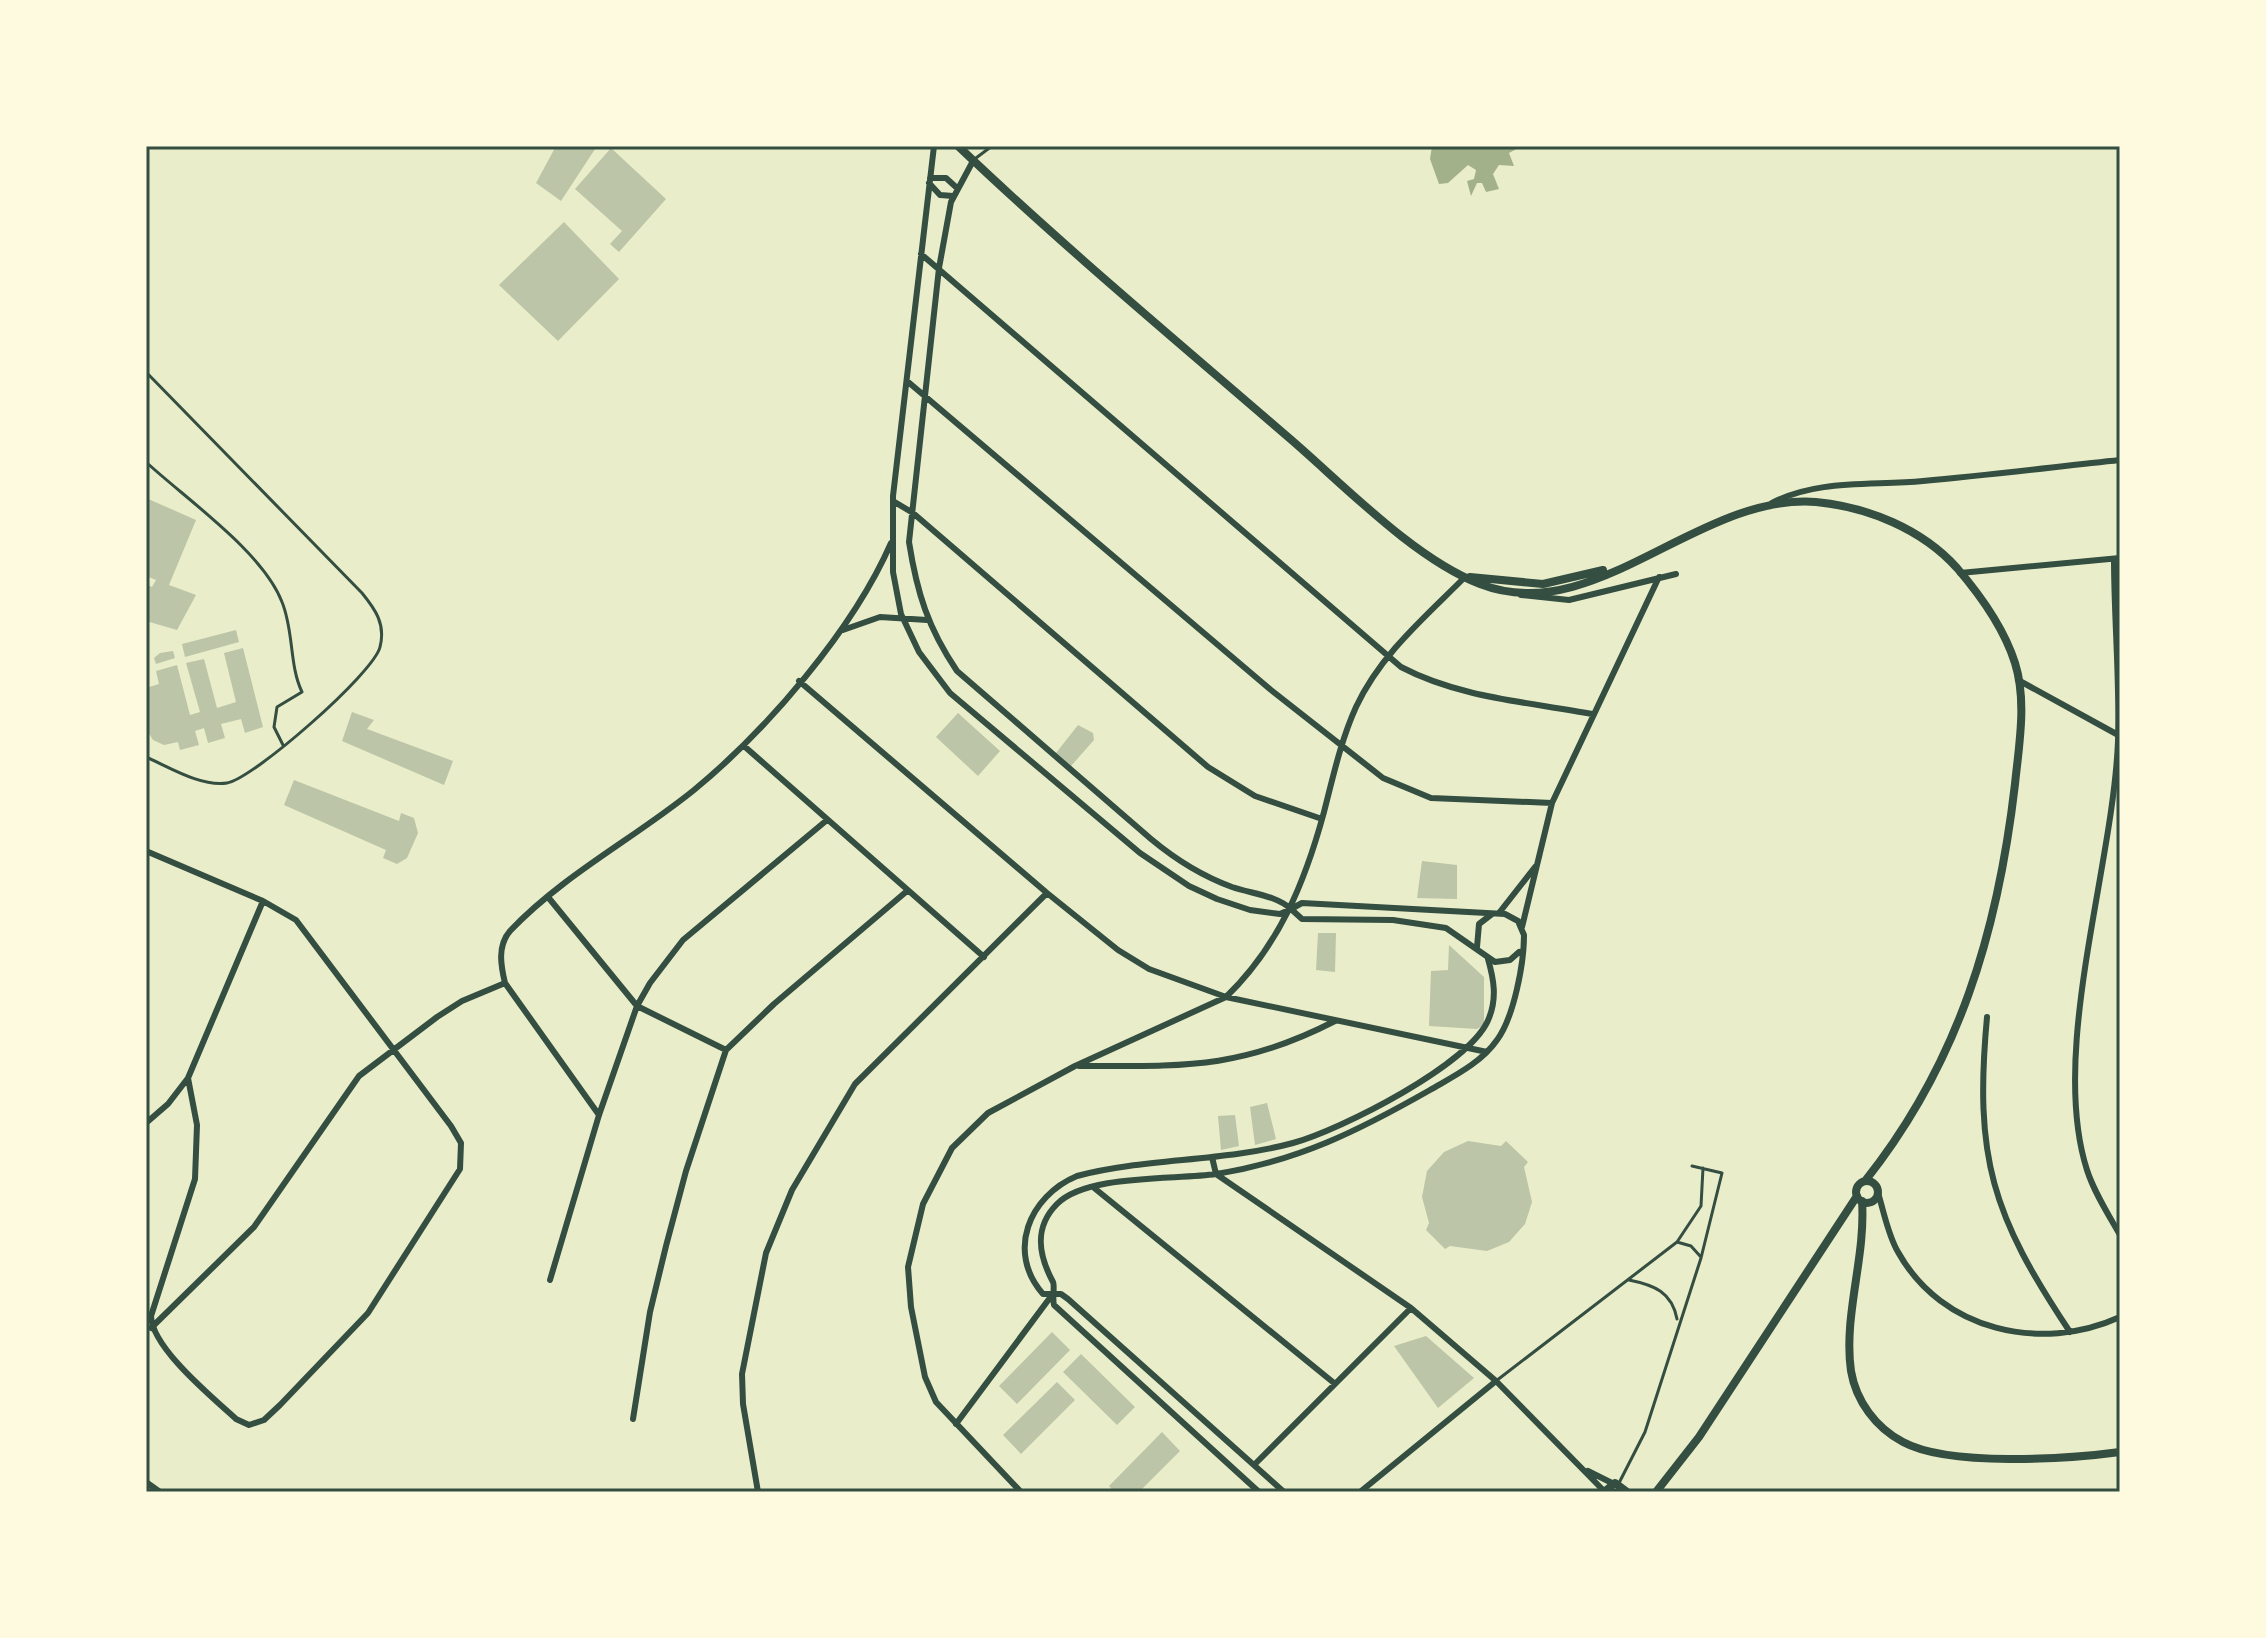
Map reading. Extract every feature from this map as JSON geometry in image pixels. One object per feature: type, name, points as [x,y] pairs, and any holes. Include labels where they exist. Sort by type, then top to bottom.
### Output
[{"type":"street","points":[[934,146],[893,501],[892,540],[893,572],[903,618],[923,658],[950,693],[1140,853],[1189,886],[1217,899],[1250,910],[1280,914],[1302,903],[1496,914],[1512,916],[1522,927]]},
{"type":"street","points":[[958,146],[1134,306],[1441,565],[1465,577],[1545,600],[1569,600],[1676,574]]},
{"type":"street","points":[[973,161],[953,196],[939,268],[909,542],[915,581],[927,620],[933,636],[957,671],[1174,858],[1208,877],[1280,899],[1302,919],[1362,918],[1446,928],[1488,959],[1503,962],[1521,950]]},
{"type":"street","points":[[930,181],[946,178],[957,188]]},
{"type":"street","points":[[930,181],[940,195],[953,196]]},
{"type":"street","points":[[921,254],[1386,656],[1422,678],[1476,694],[1592,714]]},
{"type":"street","points":[[907,381],[1341,747],[1383,778],[1431,798],[1552,803]]},
{"type":"street","points":[[1518,594],[1579,586],[1696,529],[1768,505],[1795,491],[2120,460]]},
{"type":"street","points":[[893,501],[913,513],[1208,767],[1255,796],[1322,819]]},
{"type":"street","points":[[1768,505],[1814,502],[1868,511],[1916,534],[1960,573],[1999,626],[2016,665],[2018,680],[2019,742],[2008,843],[1981,965],[1939,1066],[1881,1162],[1856,1190],[1864,1228],[1851,1370],[1860,1400],[1878,1425],[1904,1443],[1978,1457],[2041,1458],[2120,1452]]},
{"type":"street","points":[[599,1115],[505,983],[501,965],[502,947],[508,934],[548,897],[694,790],[744,746],[840,631],[876,577],[892,540]]},
{"type":"street","points":[[1465,577],[1543,584],[1638,559]]},
{"type":"street","points":[[1960,573],[2117,559],[2119,735],[2111,812],[2084,984],[2076,1077],[2078,1130],[2087,1171],[2120,1235]]},
{"type":"street","points":[[1021,1492],[986,1451],[936,1402],[925,1377],[911,1307],[908,1267],[923,1204],[952,1148],[967,1130],[1020,1093],[1226,997],[1263,958],[1291,909],[1322,819],[1341,747],[1357,707],[1386,656],[1465,577]]},
{"type":"street","points":[[1259,1492],[1054,1305],[1054,1283],[1042,1263],[1042,1229],[1058,1203],[1093,1187],[1216,1174],[1323,1147],[1399,1109],[1464,1070],[1487,1052],[1506,1026],[1521,950],[1522,927],[1552,803],[1659,577]]},
{"type":"street","points":[[840,631],[870,619],[927,620]]},
{"type":"street","points":[[2018,680],[2119,735]]},
{"type":"street","points":[[799,681],[1047,893],[1118,950],[1149,969],[1226,997],[1487,1052]]},
{"type":"street","points":[[977,716],[990,702]]},
{"type":"street","points":[[744,746],[984,957]]},
{"type":"street","points":[[1061,787],[1074,773]]},
{"type":"street","points":[[550,1280],[599,1115],[637,1006],[666,959],[683,940],[827,820]]},
{"type":"street","points":[[1140,853],[1151,839]]},
{"type":"street","points":[[146,851],[263,901],[296,920],[451,1126],[463,1155],[451,1185],[368,1313],[280,1405],[264,1420],[249,1425],[226,1410],[162,1345],[151,1328],[155,1300],[195,1179],[197,1125],[188,1078]]},
{"type":"street","points":[[1477,948],[1476,932],[1496,914],[1537,864]]},
{"type":"street","points":[[633,1419],[650,1312],[666,1246],[686,1171],[726,1050],[774,1004],[907,891]]},
{"type":"street","points":[[758,1492],[743,1404],[742,1374],[766,1253],[777,1223],[855,1084],[1047,893]]},
{"type":"street","points":[[548,897],[637,1006],[726,1050]]},
{"type":"street","points":[[146,1123],[168,1104],[188,1078],[263,901]]},
{"type":"street","points":[[1362,918],[1363,905]]},
{"type":"street","points":[[1284,1492],[1068,1299],[1043,1294],[1023,1253],[1029,1223],[1048,1192],[1059,1183],[1091,1172],[1273,1147],[1318,1134],[1437,1071],[1468,1047],[1489,1021],[1494,1004],[1488,959]]},
{"type":"street","points":[[151,1328],[254,1227],[359,1076],[462,1001],[505,983]]},
{"type":"street","points":[[1987,1017],[1983,1107],[1987,1161],[1997,1200],[2026,1264],[2070,1332]]},
{"type":"street","points":[[1075,1066],[1184,1065],[1237,1059],[1280,1047],[1335,1021]]},
{"type":"street","points":[[1391,1097],[1399,1109]]},
{"type":"street","points":[[1318,1134],[1323,1147]]},
{"type":"street","points":[[1212,1157],[1216,1174],[1411,1308],[1496,1381],[1604,1492],[1616,1483]]},
{"type":"street","points":[[1864,1228],[1876,1193],[1881,1162]]},
{"type":"street","points":[[1865,1181],[1876,1193],[1897,1251],[1938,1300],[1964,1317],[1996,1329],[2032,1335],[2070,1332],[2120,1317]]},
{"type":"street","points":[[1093,1187],[1334,1383]]},
{"type":"street","points":[[1656,1492],[1699,1437],[1860,1199],[1876,1193]]},
{"type":"street","points":[[956,1424],[1052,1295]]},
{"type":"street","points":[[1254,1465],[1411,1308]]},
{"type":"street","points":[[1360,1492],[1496,1381]]},
{"type":"street","points":[[1584,1469],[1616,1483],[1627,1492]]},
{"type":"street","points":[[146,1482],[160,1492]]},
{"type":"lane","points":[[973,161],[992,146]]},
{"type":"lane","points":[[146,372],[377,611],[382,630],[380,650],[366,670],[330,706],[283,745],[226,783],[204,781],[146,757]]},
{"type":"lane","points":[[146,462],[252,556],[271,579],[288,620],[302,692],[277,707],[274,727],[283,745]]},
{"type":"lane","points":[[1616,1483],[1645,1432],[1701,1258],[1722,1173],[1692,1166]]},
{"type":"lane","points":[[1496,1381],[1677,1242],[1701,1206],[1703,1168]]},
{"type":"lane","points":[[1677,1242],[1691,1246],[1701,1258]]},
{"type":"lane","points":[[1627,1280],[1648,1284],[1669,1297],[1678,1323]]},
{"type":"shaded area","points":[[1432,146],[1522,146],[1509,153],[1514,166],[1499,165],[1493,174],[1499,189],[1486,192],[1482,183],[1477,183],[1471,196],[1467,181],[1474,179],[1476,170],[1468,165],[1448,183],[1439,184],[1430,159]]},
{"type":"building","points":[[556,146],[597,146],[561,201],[536,183]]},
{"type":"building","points":[[611,148],[666,199],[619,252],[610,244],[622,231],[575,189]]},
{"type":"building","points":[[564,222],[619,279],[558,341],[499,285]]},
{"type":"building","points":[[146,498],[196,520],[169,585],[196,595],[177,630],[146,621],[146,584],[152,587],[156,580],[146,576]]},
{"type":"building","points":[[236,630],[239,642],[185,657],[182,644]]},
{"type":"building","points":[[243,648],[263,727],[245,733],[241,719],[221,724],[225,738],[208,743],[204,728],[195,731],[199,745],[180,750],[178,742],[164,745],[153,740],[146,729],[146,688],[159,684],[156,671],[177,665],[190,715],[200,712],[186,663],[204,659],[217,708],[236,702],[224,653]]},
{"type":"building","points":[[173,651],[175,658],[156,664],[154,658],[160,653]]},
{"type":"building","points":[[352,712],[374,720],[367,729],[453,761],[444,785],[342,741]]},
{"type":"building","points":[[958,713],[1000,751],[978,776],[936,737]]},
{"type":"building","points":[[1078,725],[1093,733],[1094,740],[1071,766],[1056,753]]},
{"type":"building","points":[[294,780],[399,821],[401,813],[414,818],[418,833],[407,858],[397,864],[383,858],[386,850],[284,805]]},
{"type":"building","points":[[1422,861],[1457,865],[1457,899],[1417,898]]},
{"type":"building","points":[[1318,933],[1336,933],[1335,972],[1316,970]]},
{"type":"building","points":[[1449,945],[1484,977],[1484,1025],[1477,1029],[1429,1026],[1431,971],[1448,970]]},
{"type":"building","points":[[1267,1103],[1276,1139],[1255,1145],[1250,1107]]},
{"type":"building","points":[[1235,1115],[1239,1146],[1221,1150],[1218,1116]]},
{"type":"building","points":[[1468,1141],[1501,1146],[1506,1141],[1528,1162],[1524,1167],[1532,1202],[1525,1224],[1509,1242],[1487,1251],[1450,1246],[1445,1249],[1426,1230],[1429,1223],[1422,1197],[1427,1171],[1444,1152]]},
{"type":"building","points":[[1052,1332],[1070,1350],[1017,1404],[999,1386]]},
{"type":"building","points":[[1426,1336],[1474,1378],[1438,1408],[1394,1346]]},
{"type":"building","points":[[1081,1354],[1135,1407],[1117,1425],[1063,1372]]},
{"type":"building","points":[[1057,1382],[1075,1400],[1021,1454],[1003,1435]]},
{"type":"building","points":[[1162,1432],[1180,1451],[1139,1492],[1114,1492],[1109,1486]]}]
